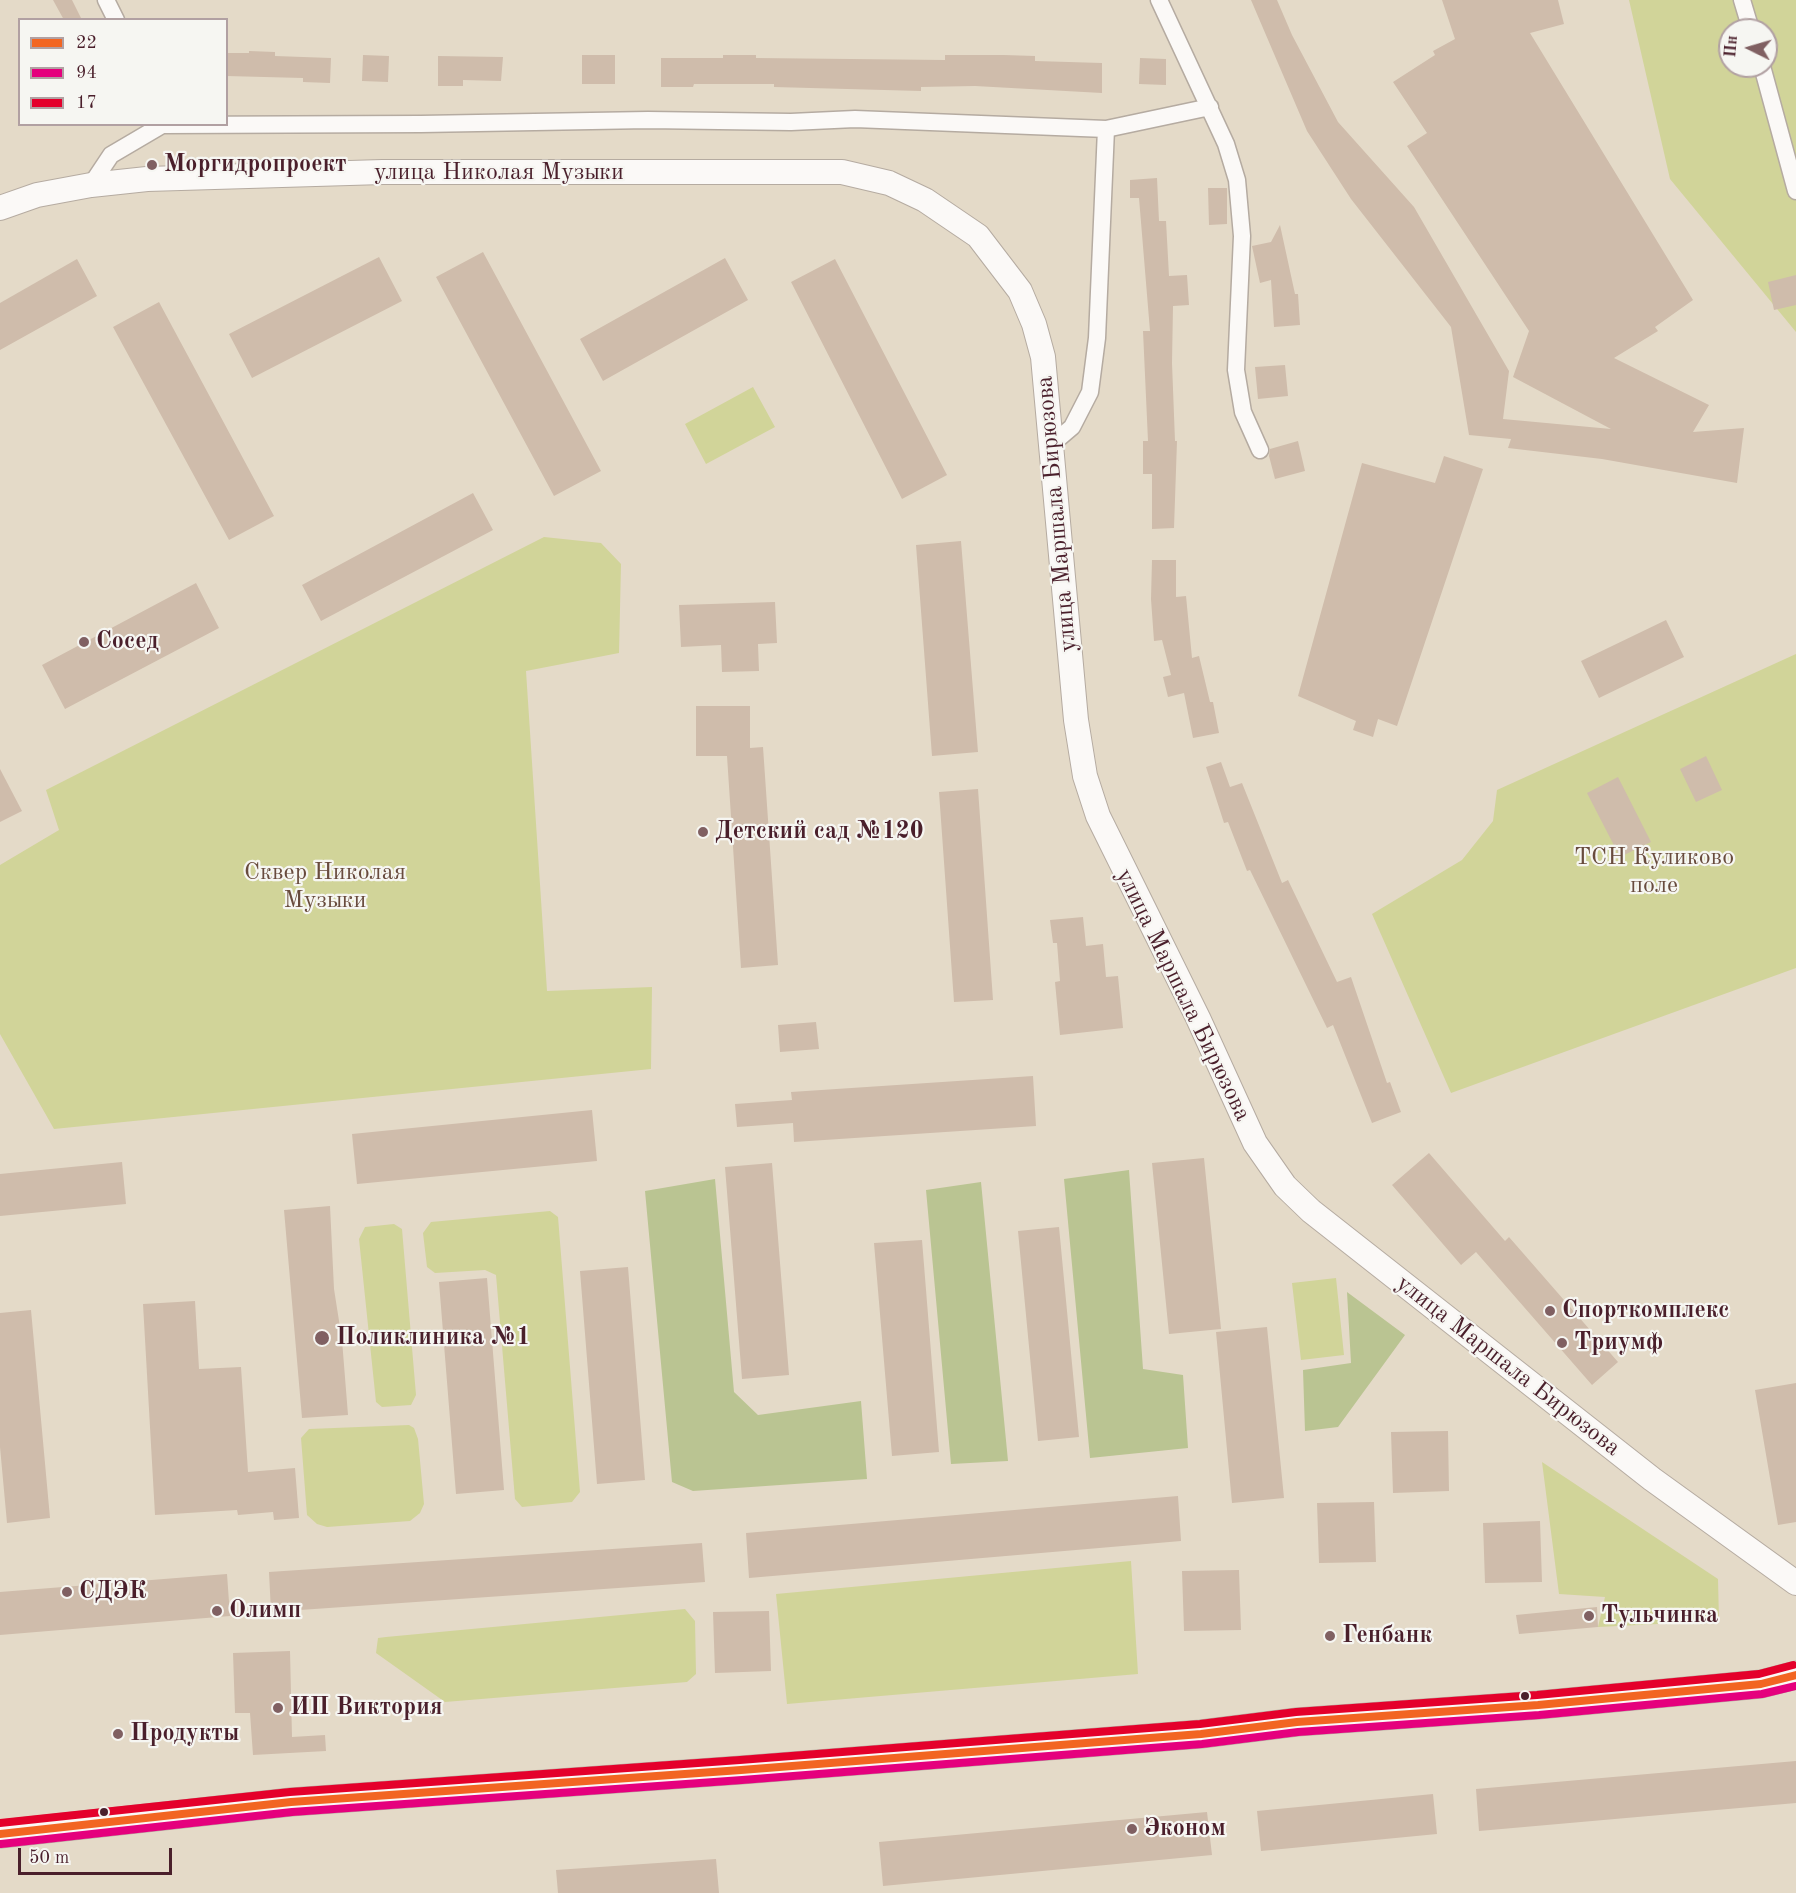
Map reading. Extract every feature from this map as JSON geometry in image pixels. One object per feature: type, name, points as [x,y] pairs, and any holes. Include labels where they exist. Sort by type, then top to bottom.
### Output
[{"type":"main road","name":"улица Николая Музыки","points":[[0,208],[37,195],[91,184],[147,178],[383,172],[842,172],[889,183],[925,200]]},
{"type":"main road","name":"улица Маршала Бирюзова","points":[[925,200],[978,236],[1020,291],[1034,324],[1043,357],[1076,720],[1085,776],[1098,816],[1198,1018],[1254,1143],[1285,1186],[1311,1211],[1652,1479],[1751,1553],[1796,1583]]},
{"type":"main road","points":[[1751,1553],[1796,1598]]},
{"type":"main road","points":[[0,1834],[291,1802],[741,1770],[1202,1734],[1297,1722],[1538,1705],[1761,1684],[1796,1675]]},
{"type":"street","points":[[106,0],[115,18]]},
{"type":"street","points":[[1159,0],[1210,107],[1226,144],[1237,180],[1242,236],[1236,369],[1243,412],[1260,450]]},
{"type":"street","points":[[1742,0],[1747,18]]},
{"type":"street","points":[[1765,78],[1796,191]]},
{"type":"street","points":[[228,125],[648,120],[791,122],[855,119],[1106,129],[1210,107]]},
{"type":"street","points":[[91,184],[111,155],[160,126]]},
{"type":"street","points":[[1052,444],[1072,427],[1090,392],[1097,338],[1106,129]]},
{"type":"green space","points":[[1629,0],[1796,0],[1796,332],[1670,179]]},
{"type":"green space","points":[[753,387],[775,427],[706,464],[685,424]]},
{"type":"green space","name":"Сквер Николая Музыки","points":[[544,537],[601,543],[621,564],[619,653],[526,671],[547,991],[652,987],[651,1069],[54,1129],[0,1034],[0,865],[59,830],[46,790]]},
{"type":"green space","name":"ТСН Куликово поле","points":[[1796,654],[1796,968],[1451,1093],[1372,914],[1462,860],[1493,821],[1497,790]]},
{"type":"green space","points":[[1129,1170],[1143,1369],[1183,1375],[1188,1448],[1090,1458],[1064,1179]]},
{"type":"green space","points":[[715,1179],[734,1392],[758,1415],[861,1401],[867,1479],[693,1491],[672,1482],[645,1191]]},
{"type":"green space","points":[[981,1182],[1008,1461],[951,1464],[926,1190]]},
{"type":"green space","points":[[550,1211],[558,1217],[580,1492],[572,1502],[522,1507],[515,1499],[496,1275],[485,1270],[435,1273],[427,1267],[423,1233],[431,1222]]},
{"type":"green space","points":[[394,1224],[402,1229],[416,1395],[411,1405],[382,1407],[376,1402],[359,1239],[365,1227]]},
{"type":"green space","points":[[1336,1278],[1344,1355],[1301,1360],[1292,1283]]},
{"type":"green space","points":[[1347,1292],[1405,1335],[1338,1427],[1305,1431],[1303,1370],[1351,1363]]},
{"type":"green space","points":[[409,1425],[414,1428],[418,1439],[424,1504],[420,1513],[410,1521],[327,1527],[317,1524],[307,1515],[301,1438],[309,1429]]},
{"type":"green space","points":[[1542,1462],[1718,1579],[1719,1621],[1598,1627],[1605,1597],[1559,1594]]},
{"type":"green space","points":[[1131,1561],[1138,1674],[787,1704],[776,1594]]},
{"type":"green space","points":[[685,1609],[695,1621],[696,1674],[687,1682],[445,1702],[376,1653],[378,1638]]},
{"type":"building","points":[[53,0],[72,0],[81,18],[63,18]]},
{"type":"building","points":[[1251,0],[1277,0],[1292,35],[1338,122],[1414,207],[1509,371],[1503,419],[1611,429],[1513,377],[1529,331],[1407,146],[1427,133],[1393,82],[1435,55],[1433,51],[1455,39],[1442,0],[1558,0],[1564,24],[1530,33],[1693,300],[1655,327],[1658,331],[1614,358],[1709,405],[1693,432],[1744,428],[1737,483],[1602,459],[1508,448],[1511,439],[1469,435],[1451,327],[1351,199],[1307,131]]},
{"type":"building","points":[[249,51],[275,52],[275,56],[331,58],[330,83],[303,82],[303,78],[228,76],[228,53],[249,53]]},
{"type":"building","points":[[363,55],[389,56],[388,82],[362,81]]},
{"type":"building","points":[[582,55],[615,55],[615,84],[582,84]]},
{"type":"building","points":[[723,55],[756,55],[756,58],[945,60],[945,55],[1035,56],[1035,61],[1102,63],[1102,93],[975,86],[921,87],[921,91],[774,87],[774,84],[694,84],[693,87],[661,87],[661,58],[723,58]]},
{"type":"building","points":[[438,56],[503,57],[501,81],[463,80],[463,86],[438,86]]},
{"type":"building","points":[[1140,58],[1166,59],[1166,85],[1139,84]]},
{"type":"building","points":[[1157,178],[1159,221],[1166,221],[1169,276],[1187,275],[1189,305],[1173,306],[1172,363],[1175,441],[1177,441],[1174,528],[1152,529],[1152,474],[1143,474],[1143,441],[1148,441],[1143,331],[1150,331],[1139,198],[1130,198],[1130,180]]},
{"type":"building","points":[[1208,188],[1227,188],[1227,224],[1209,225]]},
{"type":"building","points":[[1280,225],[1295,294],[1298,294],[1300,325],[1274,327],[1271,280],[1260,283],[1252,246],[1271,242]]},
{"type":"building","points":[[483,252],[601,471],[554,496],[436,277]]},
{"type":"building","points":[[379,257],[402,301],[252,378],[229,334]]},
{"type":"building","points":[[725,258],[748,300],[603,381],[580,339]]},
{"type":"building","points":[[77,259],[97,296],[0,350],[0,303]]},
{"type":"building","points":[[835,259],[947,475],[902,499],[791,282]]},
{"type":"building","points":[[1796,275],[1796,305],[1774,310],[1768,282]]},
{"type":"building","points":[[159,302],[274,516],[229,540],[113,327]]},
{"type":"building","points":[[1285,365],[1288,396],[1258,399],[1255,367]]},
{"type":"building","points":[[1298,441],[1305,471],[1275,479],[1269,456],[1270,449]]},
{"type":"building","points":[[1444,456],[1483,469],[1397,726],[1378,719],[1373,737],[1353,730],[1356,721],[1298,696],[1362,463],[1435,483]]},
{"type":"building","points":[[473,493],[493,530],[321,621],[302,585]]},
{"type":"building","points":[[961,541],[978,752],[932,756],[916,545]]},
{"type":"building","points":[[1152,560],[1176,560],[1176,597],[1186,596],[1192,658],[1199,656],[1210,702],[1213,702],[1219,733],[1193,738],[1184,693],[1168,697],[1163,677],[1171,675],[1162,640],[1154,641],[1151,599]]},
{"type":"building","points":[[196,583],[219,628],[65,709],[42,665]]},
{"type":"building","points":[[775,602],[777,643],[758,644],[759,671],[722,672],[721,645],[681,647],[679,605]]},
{"type":"building","points":[[1666,620],[1684,657],[1599,698],[1581,661]]},
{"type":"building","points":[[696,706],[750,706],[750,748],[763,747],[778,965],[741,968],[727,756],[696,756]]},
{"type":"building","points":[[1706,756],[1722,790],[1696,802],[1680,769]]},
{"type":"building","points":[[1221,762],[1230,787],[1242,783],[1282,883],[1288,880],[1337,982],[1351,977],[1387,1083],[1390,1082],[1401,1112],[1372,1123],[1333,1025],[1327,1028],[1250,870],[1247,871],[1228,822],[1224,823],[1206,767]]},
{"type":"building","points":[[0,769],[22,811],[0,822]]},
{"type":"building","points":[[1618,777],[1651,842],[1620,857],[1587,793]]},
{"type":"building","points":[[978,789],[993,1000],[954,1002],[939,792]]},
{"type":"building","points":[[1083,917],[1086,946],[1103,944],[1106,977],[1118,976],[1123,1028],[1060,1035],[1055,982],[1060,981],[1057,943],[1053,943],[1050,920]]},
{"type":"building","points":[[816,1022],[819,1049],[780,1052],[778,1025]]},
{"type":"building","points":[[1033,1076],[1036,1126],[794,1142],[793,1123],[737,1127],[735,1104],[792,1100],[791,1092]]},
{"type":"building","points":[[592,1110],[597,1161],[357,1184],[352,1134]]},
{"type":"building","points":[[1429,1153],[1505,1241],[1509,1237],[1618,1362],[1592,1385],[1476,1252],[1461,1265],[1392,1185]]},
{"type":"building","points":[[1204,1158],[1221,1329],[1169,1334],[1152,1163]]},
{"type":"building","points":[[122,1162],[126,1204],[0,1216],[0,1174]]},
{"type":"building","points":[[772,1163],[789,1375],[742,1379],[725,1167]]},
{"type":"building","points":[[330,1206],[334,1289],[342,1340],[348,1415],[302,1418],[284,1210]]},
{"type":"building","points":[[1059,1227],[1079,1437],[1038,1441],[1018,1231]]},
{"type":"building","points":[[922,1240],[939,1452],[892,1456],[874,1243]]},
{"type":"building","points":[[628,1267],[645,1480],[597,1484],[580,1271]]},
{"type":"building","points":[[487,1278],[504,1490],[456,1494],[439,1282]]},
{"type":"building","points":[[195,1301],[199,1369],[241,1367],[248,1472],[295,1468],[299,1518],[274,1520],[273,1512],[238,1515],[237,1510],[155,1515],[143,1304]]},
{"type":"building","points":[[31,1310],[50,1518],[7,1523],[0,1447],[0,1313]]},
{"type":"building","points":[[1267,1327],[1284,1498],[1232,1503],[1216,1332]]},
{"type":"building","points":[[1796,1383],[1796,1522],[1778,1525],[1755,1390]]},
{"type":"building","points":[[1448,1431],[1449,1491],[1393,1493],[1391,1432]]},
{"type":"building","points":[[1178,1496],[1181,1541],[749,1578],[746,1533]]},
{"type":"building","points":[[1374,1502],[1376,1562],[1319,1563],[1317,1503]]},
{"type":"building","points":[[1540,1521],[1542,1582],[1485,1583],[1483,1523]]},
{"type":"building","points":[[702,1543],[705,1582],[271,1612],[269,1572]]},
{"type":"building","points":[[1239,1570],[1241,1630],[1184,1631],[1182,1571]]},
{"type":"building","points":[[227,1574],[230,1616],[0,1635],[0,1592]]},
{"type":"building","points":[[1597,1607],[1598,1627],[1519,1634],[1516,1615]]},
{"type":"building","points":[[769,1611],[771,1671],[715,1673],[713,1612]]},
{"type":"building","points":[[290,1651],[292,1737],[325,1735],[326,1751],[253,1755],[250,1713],[235,1713],[233,1653]]},
{"type":"building","points":[[1796,1761],[1796,1803],[1479,1831],[1476,1789]]},
{"type":"building","points":[[1433,1794],[1437,1834],[1261,1851],[1257,1811]]},
{"type":"building","points":[[1207,1812],[1212,1855],[883,1886],[879,1842]]},
{"type":"building","points":[[716,1859],[719,1893],[558,1893],[556,1870]]},
{"type":"transit line","name":"17","points":[[0,1823],[290,1792],[740,1760],[1200,1724],[1296,1712],[1537,1695],[1759,1674],[1793,1665]]},
{"type":"transit line","name":"22","points":[[0,1834],[291,1802],[741,1770],[1201,1734],[1297,1722],[1538,1705],[1761,1684],[1796,1675]]},
{"type":"transit line","name":"94","points":[[1,1844],[292,1812],[1202,1744],[1298,1732],[1539,1715],[1762,1694],[1796,1686]]},
{"type":"place","name":"Моргидропроект","points":[[152,165]]},
{"type":"place","name":"Сосед","points":[[84,642]]},
{"type":"place","name":"Детский сад №120","points":[[703,832]]},
{"type":"place","name":"Спорткомплекс","points":[[1550,1311]]},
{"type":"place","name":"Поликлиника №1","points":[[322,1338]]},
{"type":"place","name":"Триумф","points":[[1562,1343]]},
{"type":"place","name":"СДЭК","points":[[67,1592]]},
{"type":"place","name":"Олимп","points":[[217,1611]]},
{"type":"place","name":"Тульчинка","points":[[1589,1616]]},
{"type":"place","name":"Генбанк","points":[[1330,1636]]},
{"type":"place","name":"ИП Виктория","points":[[278,1708]]},
{"type":"place","name":"Продукты","points":[[118,1734]]},
{"type":"place","name":"Эконом","points":[[1132,1829]]}]
